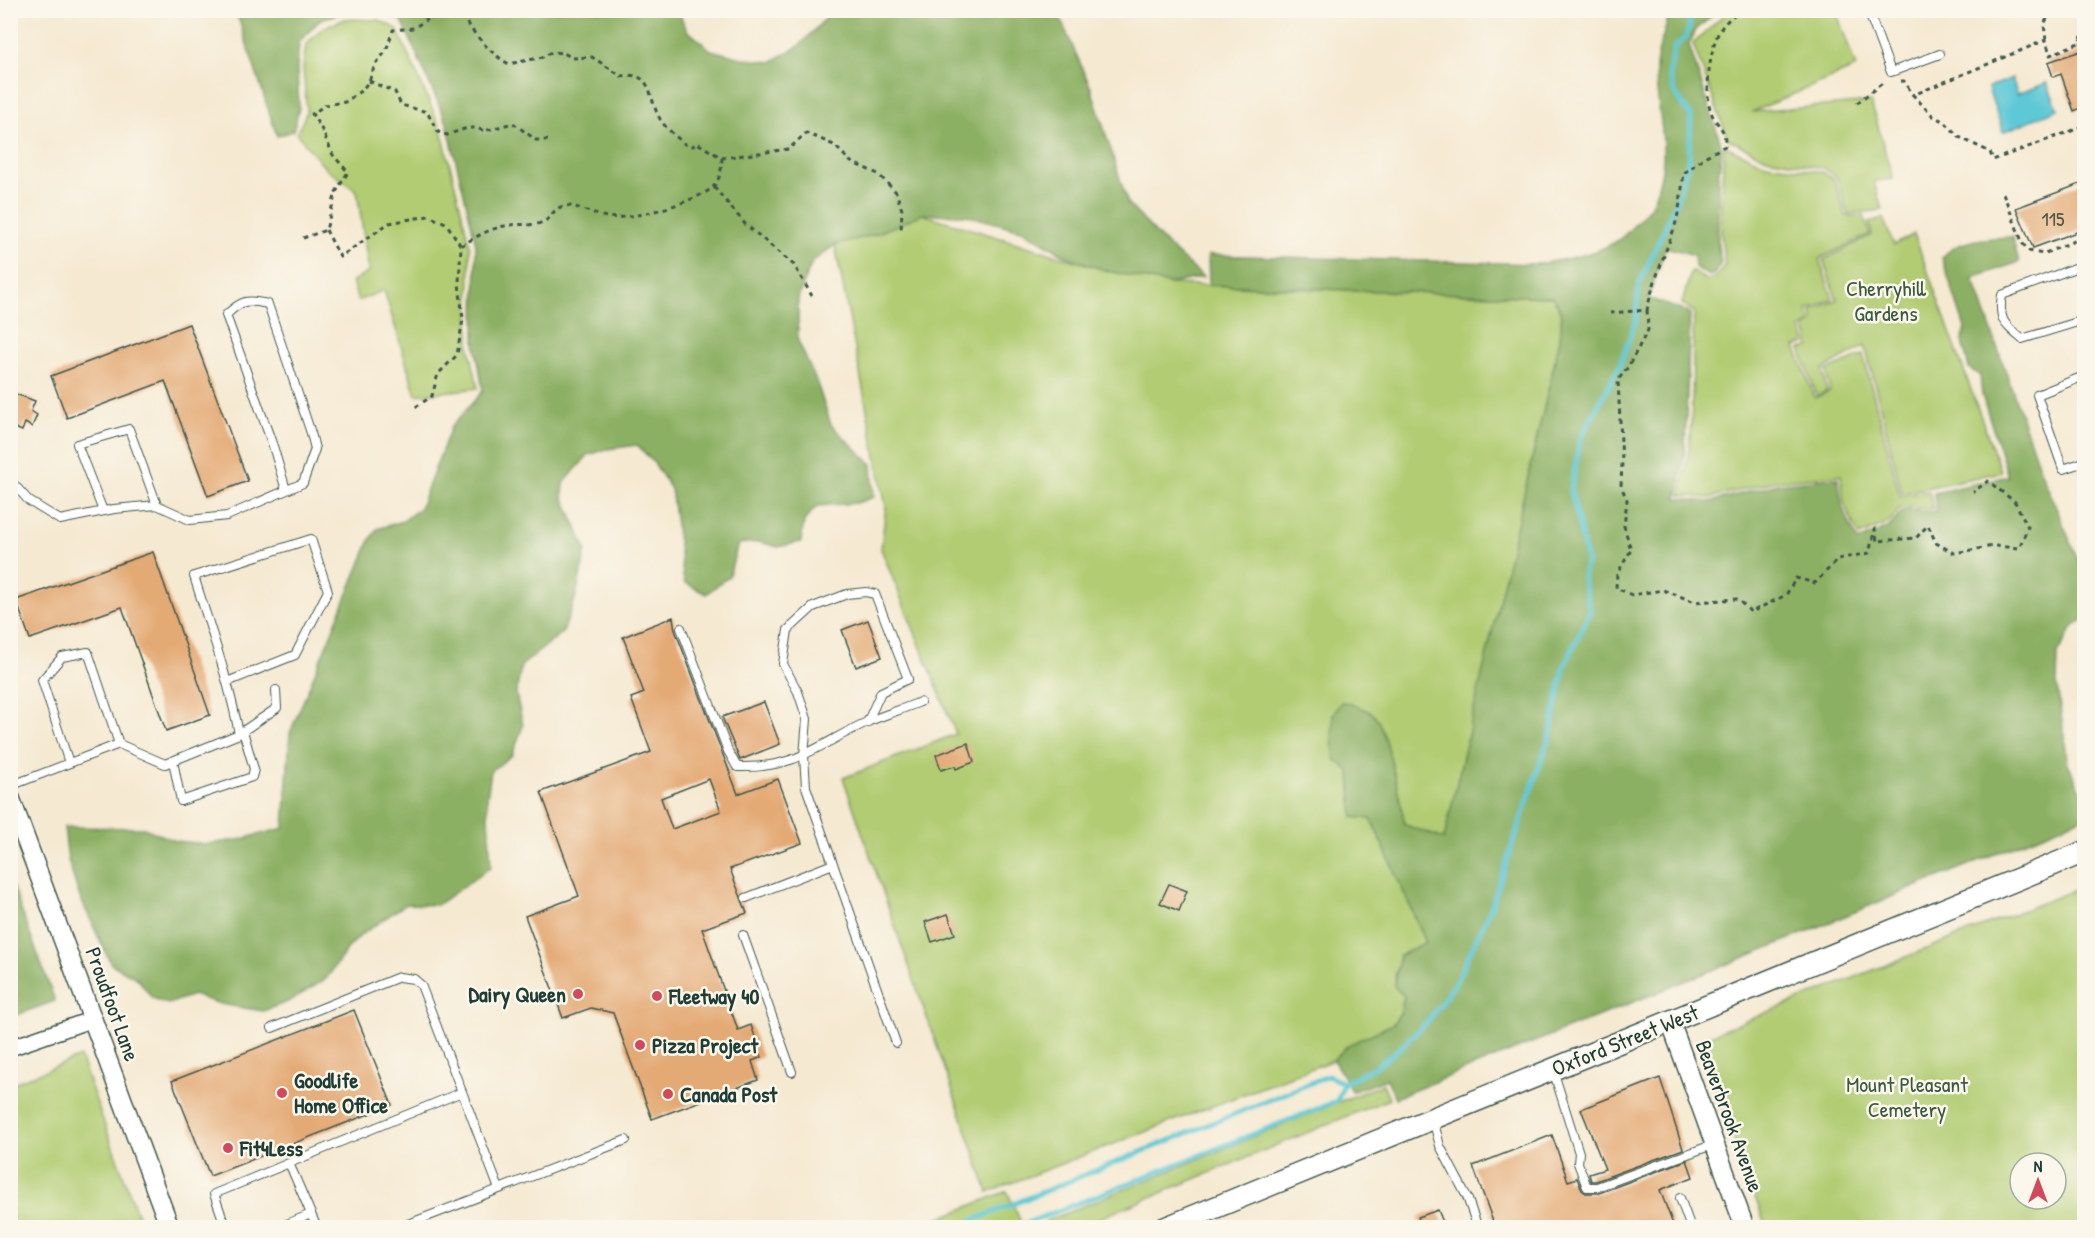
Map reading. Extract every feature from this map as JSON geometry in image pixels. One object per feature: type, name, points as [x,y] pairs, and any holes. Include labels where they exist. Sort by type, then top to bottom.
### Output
[{"type":"main road","name":"Oxford Street West","points":[[1165,1227],[2085,852]]},
{"type":"street","name":"Proudfoot Lane","points":[[10,797],[170,1227]]},
{"type":"street","points":[[10,1048],[93,1019]]},
{"type":"street","name":"Beaverbrook Avenue","points":[[1670,1021],[1745,1227]]},
{"type":"lane","points":[[1868,10],[1892,72],[1940,54]]},
{"type":"lane","points":[[2085,268],[2075,268],[2002,295],[2000,307],[2006,326],[2022,339],[2085,320]]},
{"type":"lane","points":[[10,480],[29,501],[60,520],[157,505],[190,520],[227,516],[303,483],[315,449],[313,441],[268,304],[252,300],[239,302],[226,315],[273,446],[286,490]]},
{"type":"lane","points":[[2084,379],[2037,395],[2063,469],[2085,462]]},
{"type":"lane","points":[[103,512],[77,444],[129,429],[157,505]]},
{"type":"lane","points":[[173,761],[181,801],[252,777],[254,769],[194,576],[311,539],[328,591],[295,655],[227,682]]},
{"type":"lane","points":[[867,723],[881,692],[908,680],[875,594],[866,592],[847,594],[813,607],[788,630],[783,664],[798,692],[807,720],[804,756],[806,787],[896,1042]]},
{"type":"lane","points":[[681,628],[736,767],[772,766],[804,756],[867,723],[920,702]]},
{"type":"lane","points":[[69,763],[42,680],[62,657],[88,652],[119,744]]},
{"type":"lane","points":[[10,786],[119,744],[165,764],[241,732],[277,708],[276,690]]},
{"type":"lane","points":[[746,898],[833,864]]},
{"type":"lane","points":[[743,936],[792,1072]]},
{"type":"lane","points":[[272,1028],[399,977],[414,979],[421,985],[499,1189]]},
{"type":"lane","points":[[1553,1069],[1579,1153],[1578,1163],[1587,1187],[1597,1187],[1715,1144]]},
{"type":"lane","points":[[226,1227],[214,1194],[462,1092]]},
{"type":"lane","points":[[1433,1118],[1440,1146],[1467,1197],[1478,1227]]},
{"type":"lane","points":[[398,1227],[419,1224],[499,1189],[626,1140]]},
{"type":"lane","points":[[289,1163],[317,1227]]},
{"type":"lane","points":[[1680,1198],[1691,1227]]},
{"type":"lane","points":[[277,1227],[311,1214]]},
{"type":"path","points":[[416,10],[427,19]]},
{"type":"path","points":[[414,408],[432,396],[438,374],[457,355],[463,319],[459,283],[461,246],[446,223],[428,216],[389,223],[340,257],[326,230],[336,192],[348,172],[333,155],[312,114],[326,105],[345,102],[362,90],[369,81],[375,65],[386,51],[393,30],[414,28],[436,16],[442,10]]},
{"type":"path","points":[[462,10],[461,16],[481,40],[500,59],[509,64],[543,57],[552,52],[563,53],[574,58],[592,57],[621,76],[630,74],[640,76],[650,89],[653,104],[661,120],[687,146],[697,143],[722,158],[789,149],[806,133],[834,145],[850,162],[878,174],[896,192],[902,210],[901,231]]},
{"type":"path","points":[[1741,10],[1732,16],[1719,31],[1712,54],[1708,85],[1711,112],[1725,134],[1725,146],[1706,156],[1684,173],[1673,233],[1652,289],[1647,310],[1648,330],[1628,367],[1618,380],[1621,486],[1627,500],[1624,526],[1631,550],[1617,574],[1616,588],[1632,595],[1663,590],[1695,602],[1737,599],[1751,612],[1786,595],[1797,578],[1815,583],[1838,559],[1869,553],[1875,529],[1877,541],[1916,538],[1928,525],[1936,543],[1954,553],[1994,546],[2019,548],[2028,527],[2015,502],[1988,481],[1973,492]]},
{"type":"path","points":[[2052,10],[2044,24],[2050,55],[2081,42]]},
{"type":"path","points":[[436,16],[456,19],[461,16]]},
{"type":"path","points":[[2085,18],[2081,42],[2085,51]]},
{"type":"path","points":[[1912,95],[2046,40]]},
{"type":"path","points":[[369,81],[395,92],[401,105],[428,112],[438,132],[447,135],[467,128],[484,130],[513,123],[536,140],[548,140]]},
{"type":"path","points":[[1857,103],[1885,81],[1904,81],[1912,95],[1933,116],[1945,122],[1959,137],[1990,152],[1993,160],[2085,124]]},
{"type":"path","points":[[461,246],[489,230],[513,224],[532,225],[545,222],[562,206],[571,206],[610,218],[684,203],[714,187],[721,171],[722,158]]},
{"type":"path","points":[[714,187],[745,224],[794,266],[812,296]]},
{"type":"path","points":[[2003,193],[2023,244],[2029,251],[2043,254],[2085,237]]},
{"type":"path","points":[[303,238],[326,230]]},
{"type":"path","points":[[1610,313],[1647,310]]},
{"type":"green space","points":[[233,11],[678,11],[687,30],[711,50],[746,59],[771,62],[799,46],[824,20],[829,11],[1057,11],[1091,88],[1128,204],[1168,246],[1203,277],[1169,284],[1108,271],[1066,256],[1022,230],[966,215],[922,214],[876,234],[835,245],[812,262],[798,298],[798,341],[817,383],[831,425],[872,464],[874,497],[857,503],[817,506],[804,521],[801,542],[778,547],[759,542],[738,544],[729,576],[706,594],[684,582],[671,489],[654,463],[637,445],[608,449],[588,455],[564,483],[563,496],[586,550],[576,596],[563,632],[521,666],[516,694],[523,726],[512,755],[491,771],[487,798],[491,867],[437,905],[406,904],[361,935],[348,948],[326,979],[290,1001],[263,1011],[220,1004],[193,995],[168,1004],[152,998],[138,979],[111,964],[79,895],[68,860],[64,827],[144,828],[176,841],[207,844],[238,840],[284,828],[290,733],[370,540],[377,529],[403,521],[420,508],[451,427],[483,391],[475,343],[476,244],[447,123],[402,21],[380,12],[346,12],[321,19],[299,42],[297,69],[299,108],[293,131],[277,136],[237,14]]},
{"type":"green space","points":[[1669,11],[1717,11],[1696,30],[1689,45],[1722,147],[1718,179],[1718,247],[1721,263],[1714,274],[1709,276],[1695,267],[1694,255],[1666,247],[1648,298],[1690,313],[1685,450],[1677,498],[1709,502],[1778,484],[1838,478],[1842,507],[1858,541],[1888,528],[1904,510],[1936,512],[1934,493],[2008,476],[1982,395],[1980,376],[1969,368],[1962,342],[1965,328],[1942,258],[1956,246],[1974,240],[2012,237],[2019,262],[1973,278],[2041,472],[2084,574],[2084,619],[2073,627],[2058,653],[2057,685],[2068,764],[2084,797],[2084,817],[1775,945],[1395,1098],[1387,1079],[1351,1092],[1333,1060],[1348,1045],[1393,1024],[1401,1012],[1404,996],[1394,986],[1399,956],[1426,942],[1371,819],[1353,817],[1350,772],[1335,759],[1332,742],[1333,714],[1341,702],[1369,711],[1375,716],[1389,751],[1405,825],[1444,839],[1560,339],[1561,317],[1559,307],[1552,297],[1209,285],[1208,255],[1537,264],[1578,256],[1608,246],[1624,235],[1649,208],[1660,178],[1663,145],[1656,65]]},
{"type":"green space","name":"Cherryhill Gardens","points":[[1728,11],[1836,11],[1856,67],[1752,112],[1871,102],[1893,179],[1874,181],[1882,210],[1848,214],[1837,178],[1824,168],[1767,158],[1728,139],[1693,44]]},
{"type":"green space","points":[[345,19],[379,20],[397,29],[441,129],[470,246],[469,345],[478,388],[416,395],[384,290],[358,301],[352,281],[369,272],[357,191],[325,168],[297,134],[307,111],[303,68],[306,44],[323,28]]},
{"type":"green space","points":[[1725,146],[1766,164],[1823,172],[1834,180],[1846,216],[1864,216],[1870,234],[1819,259],[1833,299],[1807,310],[1811,322],[1801,329],[1806,343],[1795,347],[1815,398],[1830,391],[1826,371],[1863,355],[1900,496],[1929,491],[1933,509],[1902,507],[1887,524],[1859,536],[1844,504],[1841,475],[1776,481],[1709,498],[1680,495],[1689,450],[1694,312],[1682,304],[1691,271],[1708,281],[1716,277],[1725,265],[1721,191]]},
{"type":"green space","points":[[922,214],[1108,271],[1169,284],[1552,297],[1560,312],[1561,322],[1560,339],[1444,839],[1405,825],[1382,730],[1350,772],[1353,817],[1371,819],[1426,943],[1399,957],[1395,975],[1404,996],[1401,1012],[1393,1024],[1348,1045],[1333,1060],[988,1192],[843,778],[956,734],[881,549],[886,507],[835,245],[876,234]]},
{"type":"green space","name":"Cherryhill Gardens","points":[[1883,218],[1894,245],[1914,234],[2001,472],[1902,493],[1865,346],[1822,370],[1827,391],[1817,396],[1800,349],[1810,347],[1805,328],[1814,322],[1811,311],[1837,300],[1823,260],[1872,235],[1869,222]]},
{"type":"green space","points":[[10,880],[55,1001],[11,1017],[10,1017]]},
{"type":"green space","name":"Mount Pleasant Cemetery","points":[[2084,886],[2084,1227],[1766,1227],[1698,1040]]},
{"type":"green space","points":[[80,1057],[142,1227],[11,1227],[11,1084]]},
{"type":"green space","points":[[1383,1084],[1389,1099],[1078,1227],[1050,1227],[1046,1221]]},
{"type":"green space","points":[[1007,1191],[1023,1227],[918,1227]]},
{"type":"water","points":[[2012,78],[2017,94],[2047,83],[2058,109],[2003,132],[1988,88]]},
{"type":"building","points":[[2081,51],[2085,63],[2085,106],[2074,111],[2061,74],[2053,77],[2048,62]]},
{"type":"building","points":[[2085,182],[2085,229],[2033,248],[2016,208]]},
{"type":"building","points":[[189,324],[248,481],[208,496],[165,381],[67,418],[51,376]]},
{"type":"building","points":[[10,392],[35,401],[31,411],[37,415],[32,427],[25,423],[22,431],[10,426]]},
{"type":"building","points":[[153,552],[210,715],[166,731],[122,607],[30,639],[16,600]]},
{"type":"building","points":[[673,617],[675,630],[738,794],[778,779],[802,843],[730,869],[747,913],[702,929],[738,1030],[751,1025],[762,1057],[752,1061],[758,1080],[652,1119],[613,1013],[591,1008],[563,1018],[525,916],[579,896],[541,792],[651,752],[631,698],[644,693],[623,637]],"holes":[[[709,779],[721,811],[672,829],[661,798]]]},
{"type":"building","points":[[868,620],[882,657],[856,667],[842,630]]},
{"type":"building","points":[[764,702],[780,744],[740,760],[722,717]]},
{"type":"building","points":[[968,743],[974,762],[956,769],[955,766],[941,770],[936,755]]},
{"type":"building","points":[[1169,884],[1187,891],[1179,911],[1160,903]]},
{"type":"building","points":[[948,914],[955,934],[932,942],[925,922]]},
{"type":"building","name":"Goodlife Home Office","points":[[354,1010],[392,1105],[210,1176],[172,1081]]},
{"type":"building","points":[[1660,1078],[1683,1149],[1591,1181],[1589,1174],[1605,1169],[1581,1109]]},
{"type":"building","points":[[1552,1135],[1568,1181],[1577,1178],[1582,1190],[1586,1193],[1599,1193],[1687,1160],[1693,1177],[1660,1190],[1674,1227],[1495,1227],[1473,1166]]},
{"type":"building","points":[[1438,1210],[1445,1227],[1421,1227],[1418,1217]]},
{"type":"waterway","points":[[1015,1228],[1337,1101],[1344,1083],[1377,1066],[1401,1047],[1429,1020],[1456,982],[1490,910],[1551,732],[1564,667],[1590,611],[1583,577],[1587,561],[1571,490],[1580,439],[1619,367],[1636,320],[1639,285],[1676,203],[1689,159],[1691,116],[1674,92],[1669,76],[1674,48],[1686,37],[1694,10]]},
{"type":"waterway","points":[[954,1228],[1328,1076],[1344,1083]]},
{"type":"place","name":"Dairy Queen","points":[[578,994]]},
{"type":"place","name":"Fleetway 40","points":[[657,996]]},
{"type":"place","name":"Pizza Project","points":[[640,1045]]},
{"type":"place","name":"Goodlife Home Office","points":[[282,1093]]},
{"type":"place","name":"Canada Post","points":[[668,1094]]},
{"type":"place","name":"Fit4Less","points":[[228,1148]]}]
